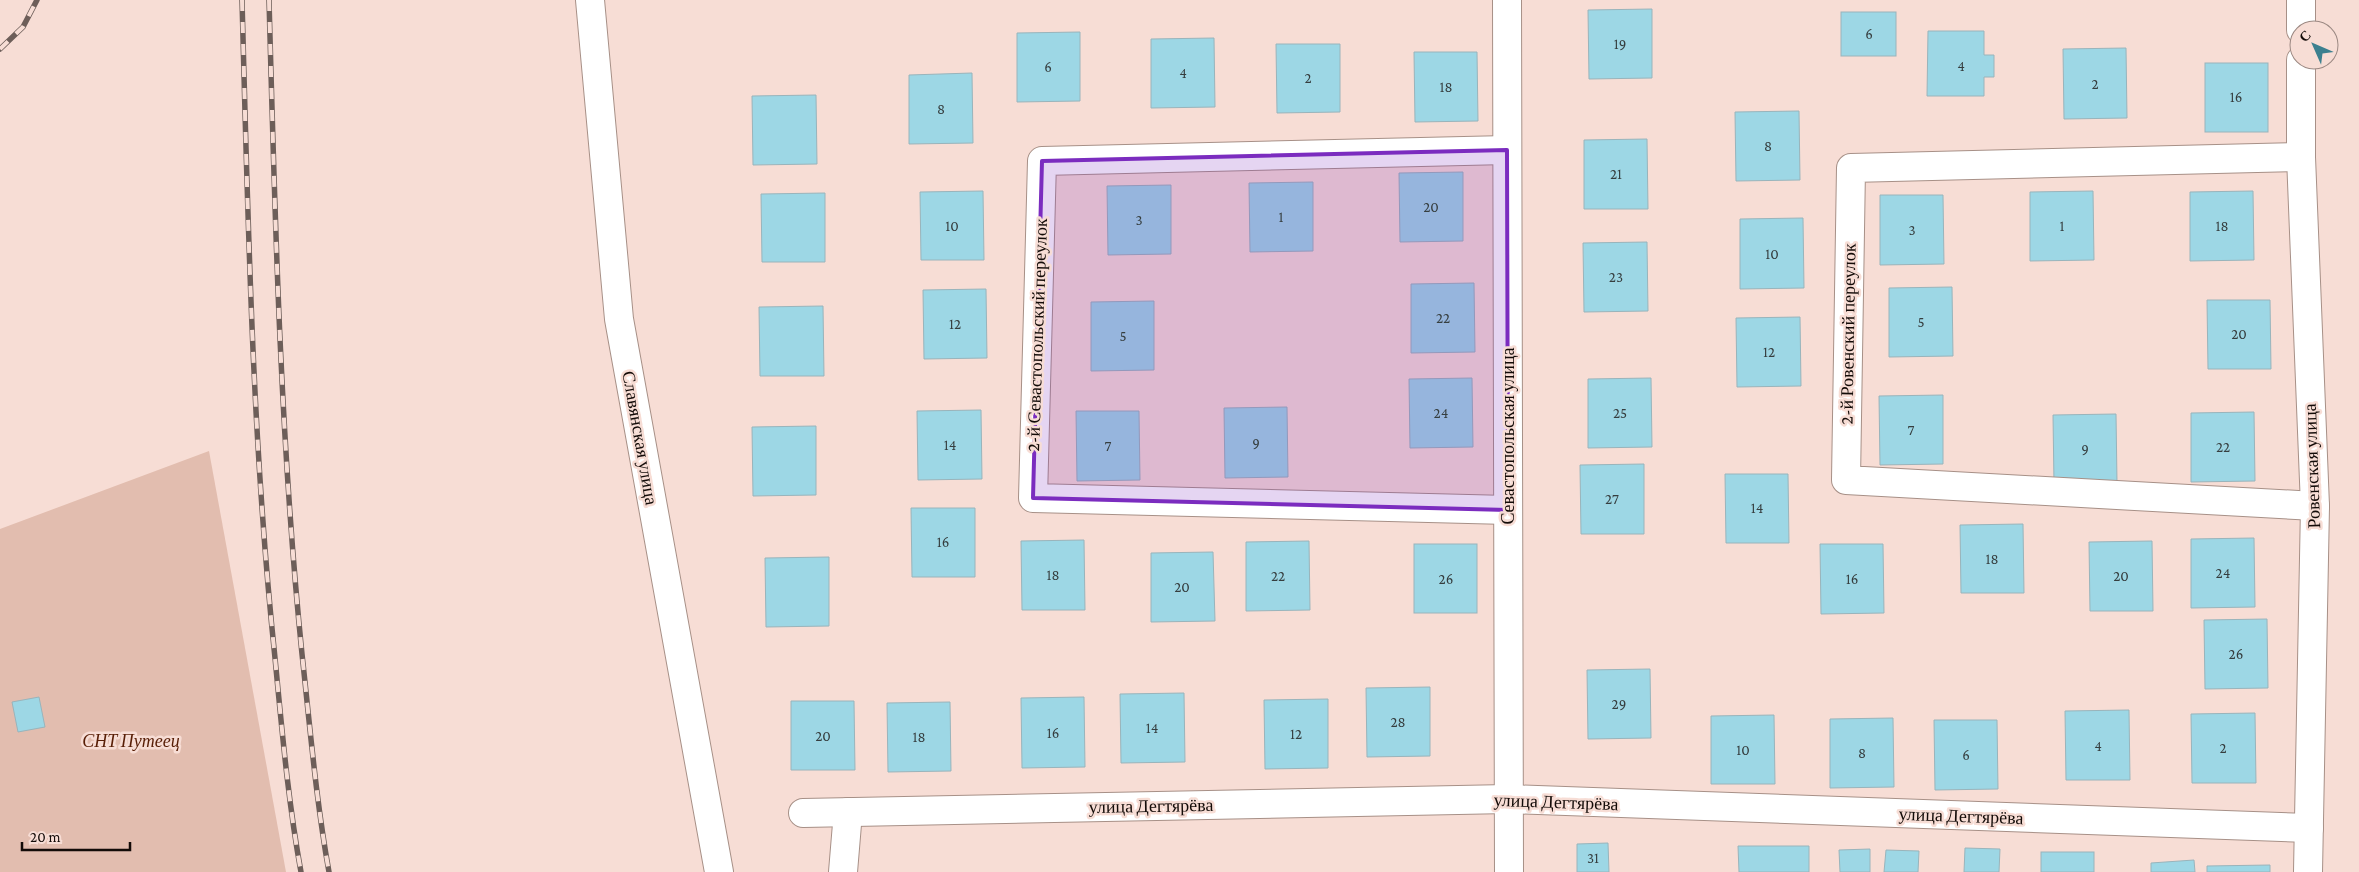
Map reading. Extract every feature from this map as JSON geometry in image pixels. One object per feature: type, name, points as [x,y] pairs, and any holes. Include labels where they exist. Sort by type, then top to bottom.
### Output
[{"type":"street","name":"Славянская улица","points":[[590,0],[619,319],[719,872]]},
{"type":"street","name":"Севастопольская улица","points":[[1507,0],[1508,799],[1510,872]]},
{"type":"street","points":[[2301,0],[2301,20]]},
{"type":"street","name":"Ровенская улица","points":[[2301,70],[2301,156],[2315,506],[2308,872]]},
{"type":"street","name":"2-й Севастопольский переулок","points":[[1507,150],[1042,162],[1033,498],[1508,510]]},
{"type":"street","name":"2-й Ровенский переулок","points":[[2301,156],[1851,168],[1846,480],[2315,506]]},
{"type":"street","name":"улица Дегтярёва","points":[[803,813],[1508,799],[2309,828]]},
{"type":"street","points":[[843,872],[848,812]]},
{"type":"highlighted area","points":[[1507,150],[1508,510],[1033,498],[1042,161]]},
{"type":"green space","name":"СНТ Путеец","points":[[209,451],[286,872],[0,872],[0,529]]},
{"type":"building","points":[[1652,9],[1652,78],[1589,79],[1588,10]]},
{"type":"building","points":[[1841,12],[1896,12],[1896,56],[1841,56]]},
{"type":"building","points":[[1928,31],[1984,31],[1984,55],[1994,55],[1994,77],[1984,77],[1984,96],[1927,96]]},
{"type":"building","points":[[1080,32],[1080,101],[1017,102],[1017,33]]},
{"type":"building","points":[[1214,38],[1215,107],[1151,108],[1151,39]]},
{"type":"building","points":[[1276,44],[1340,44],[1340,112],[1277,113]]},
{"type":"building","points":[[2126,48],[2127,118],[2064,119],[2063,49]]},
{"type":"building","points":[[1414,52],[1477,52],[1478,121],[1415,122]]},
{"type":"building","points":[[2205,63],[2268,63],[2268,132],[2205,132]]},
{"type":"building","points":[[972,73],[973,143],[909,144],[909,75]]},
{"type":"building","points":[[816,95],[817,164],[753,165],[752,96]]},
{"type":"building","points":[[1799,111],[1800,180],[1736,181],[1735,112]]},
{"type":"building","points":[[1647,139],[1648,209],[1584,209],[1584,140]]},
{"type":"building","points":[[1463,172],[1463,241],[1400,242],[1399,173]]},
{"type":"building","points":[[1313,182],[1313,251],[1250,252],[1249,183]]},
{"type":"building","points":[[1171,185],[1171,254],[1108,255],[1107,186]]},
{"type":"building","points":[[983,191],[984,260],[921,260],[920,192]]},
{"type":"building","points":[[2093,191],[2094,260],[2030,261],[2030,192]]},
{"type":"building","points":[[2253,191],[2254,260],[2190,261],[2190,192]]},
{"type":"building","points":[[825,193],[825,262],[762,262],[761,194]]},
{"type":"building","points":[[1880,195],[1943,195],[1944,264],[1880,265]]},
{"type":"building","points":[[1803,218],[1804,288],[1740,289],[1740,219]]},
{"type":"building","points":[[1647,242],[1648,311],[1584,312],[1583,243]]},
{"type":"building","points":[[1474,283],[1475,352],[1411,353],[1411,284]]},
{"type":"building","points":[[1952,287],[1953,356],[1889,357],[1889,288]]},
{"type":"building","points":[[986,289],[987,358],[924,359],[923,290]]},
{"type":"building","points":[[2207,300],[2270,300],[2271,369],[2208,369]]},
{"type":"building","points":[[1154,301],[1154,370],[1091,371],[1091,302]]},
{"type":"building","points":[[823,306],[824,376],[760,376],[759,307]]},
{"type":"building","points":[[1800,317],[1801,386],[1737,387],[1736,318]]},
{"type":"building","points":[[1472,378],[1473,447],[1410,448],[1409,379]]},
{"type":"building","points":[[1651,378],[1652,447],[1588,448],[1588,379]]},
{"type":"building","points":[[1943,395],[1943,464],[1880,465],[1879,396]]},
{"type":"building","points":[[1287,407],[1288,477],[1225,478],[1224,408]]},
{"type":"building","points":[[981,410],[982,479],[918,480],[917,411]]},
{"type":"building","points":[[1076,411],[1139,411],[1140,480],[1077,481]]},
{"type":"building","points":[[2254,412],[2255,481],[2191,482],[2191,413]]},
{"type":"building","points":[[2116,414],[2117,483],[2054,484],[2053,415]]},
{"type":"building","points":[[816,426],[816,495],[753,496],[752,427]]},
{"type":"building","points":[[1644,464],[1644,534],[1581,534],[1580,465]]},
{"type":"building","points":[[1725,474],[1788,474],[1789,543],[1726,543]]},
{"type":"building","points":[[911,508],[975,508],[975,577],[912,577]]},
{"type":"building","points":[[2023,524],[2024,593],[1961,593],[1960,525]]},
{"type":"building","points":[[2254,538],[2255,607],[2191,608],[2191,539]]},
{"type":"building","points":[[1084,540],[1085,610],[1022,610],[1021,541]]},
{"type":"building","points":[[1309,541],[1310,610],[1246,611],[1246,542]]},
{"type":"building","points":[[2152,541],[2153,611],[2090,611],[2089,542]]},
{"type":"building","points":[[1414,544],[1477,544],[1477,613],[1414,613]]},
{"type":"building","points":[[1820,544],[1883,544],[1884,613],[1821,614]]},
{"type":"building","points":[[1213,552],[1215,621],[1151,622],[1151,553]]},
{"type":"building","points":[[829,557],[829,626],[766,627],[765,558]]},
{"type":"building","points":[[2267,619],[2268,688],[2205,689],[2204,620]]},
{"type":"building","points":[[1650,669],[1651,738],[1588,739],[1587,670]]},
{"type":"building","points":[[1430,687],[1430,756],[1367,757],[1366,688]]},
{"type":"building","points":[[1184,693],[1185,762],[1121,763],[1120,694]]},
{"type":"building","points":[[39,697],[45,727],[18,732],[12,702]]},
{"type":"building","points":[[1084,697],[1085,767],[1022,768],[1021,698]]},
{"type":"building","points":[[1328,699],[1328,768],[1265,769],[1264,700]]},
{"type":"building","points":[[791,701],[854,701],[855,770],[791,770]]},
{"type":"building","points":[[950,702],[951,771],[888,772],[887,703]]},
{"type":"building","points":[[2129,710],[2130,780],[2066,780],[2065,711]]},
{"type":"building","points":[[2255,713],[2256,783],[2192,783],[2191,714]]},
{"type":"building","points":[[1774,715],[1775,784],[1711,784],[1711,716]]},
{"type":"building","points":[[1893,718],[1894,787],[1830,788],[1830,719]]},
{"type":"building","points":[[1934,720],[1997,720],[1998,789],[1935,790]]},
{"type":"building","points":[[1608,843],[1609,872],[1577,872],[1577,844]]},
{"type":"building","points":[[1738,846],[1809,846],[1809,872],[1739,872]]},
{"type":"building","points":[[1965,848],[2000,849],[1999,872],[1964,872]]},
{"type":"building","points":[[1870,849],[1870,872],[1840,872],[1839,850]]},
{"type":"building","points":[[1886,850],[1919,851],[1918,872],[1884,872]]},
{"type":"building","points":[[2041,852],[2094,852],[2094,872],[2041,872]]},
{"type":"building","points":[[2194,860],[2195,872],[2151,872],[2151,863]]},
{"type":"building","points":[[2270,865],[2270,872],[2207,872],[2207,866]]},
{"type":"railway","points":[[0,49],[23,27],[37,0]]},
{"type":"railway","points":[[242,0],[252,330],[261,494],[283,739],[292,819],[301,872]]},
{"type":"railway","points":[[269,0],[283,409],[288,491],[302,654],[320,818],[329,872]]}]
